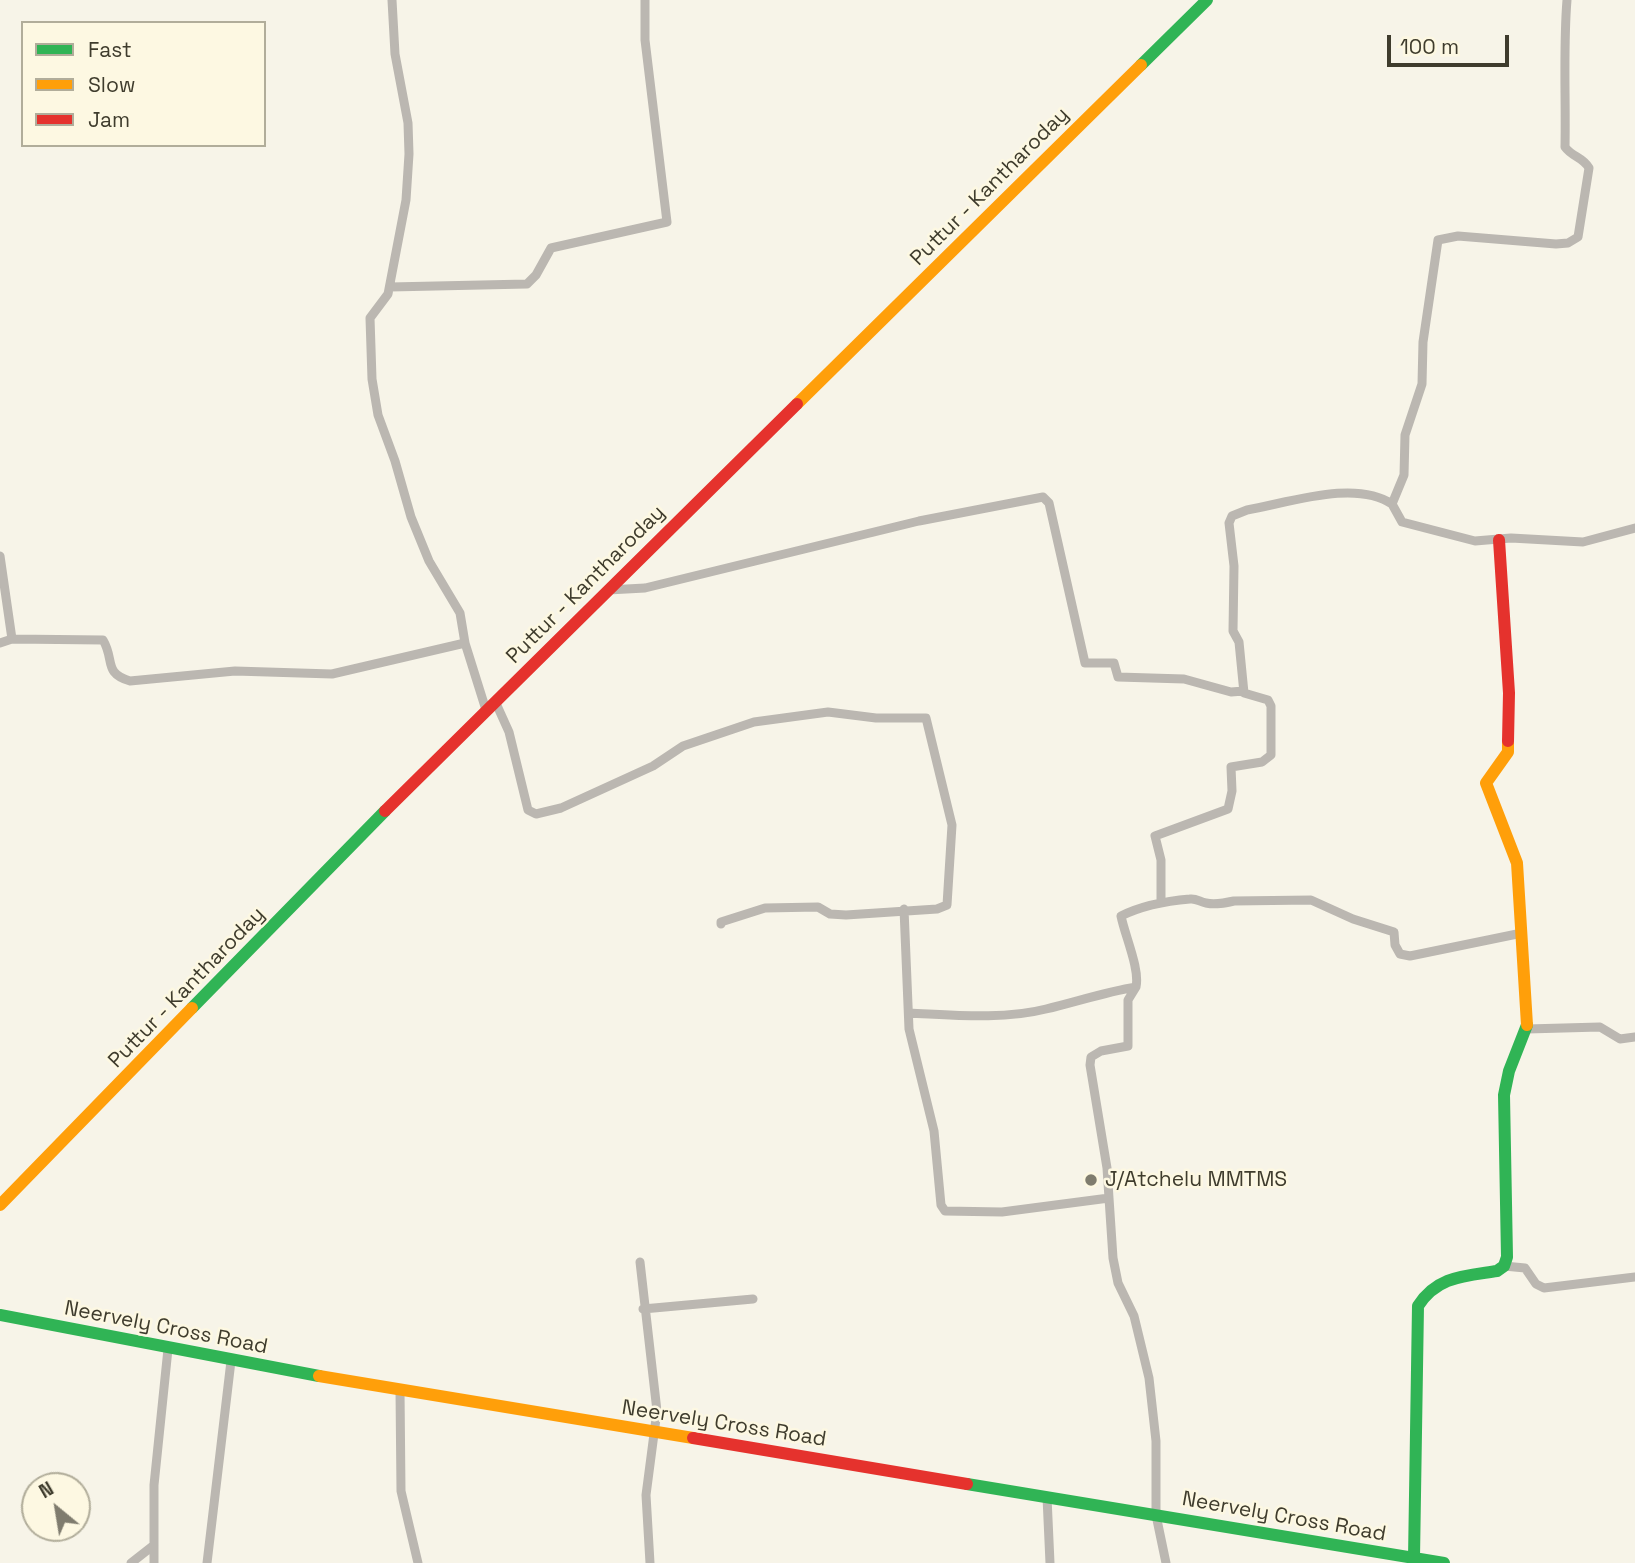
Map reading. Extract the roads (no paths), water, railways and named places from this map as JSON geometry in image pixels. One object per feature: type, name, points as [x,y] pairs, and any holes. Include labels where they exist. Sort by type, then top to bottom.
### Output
[{"type":"street","points":[[392,0],[395,54],[408,123],[409,153],[406,200],[390,287],[370,318],[372,379],[378,415],[411,517],[429,561],[460,613],[465,643],[491,706],[509,732],[528,810],[536,814],[561,808],[653,766],[683,746],[754,722],[828,712],[876,718],[926,718],[952,825],[950,891],[947,905],[937,909],[904,909],[846,915],[830,914],[818,907],[765,908],[721,924]]},
{"type":"street","points":[[390,287],[527,284],[536,275],[551,248],[667,222],[645,40],[645,0]]},
{"type":"street","name":"Puttur - Kantharoday","points":[[0,1205],[491,706],[1207,0]]},
{"type":"street","points":[[1392,505],[1404,475],[1405,435],[1422,383],[1423,342],[1438,240],[1458,236],[1556,244],[1568,243],[1578,237],[1589,168],[1585,161],[1570,154],[1565,147],[1567,71],[1563,45],[1567,0]]},
{"type":"street","points":[[1161,901],[1161,860],[1156,836],[1227,809],[1232,791],[1231,767],[1262,762],[1271,755],[1272,706],[1268,700],[1247,696],[1244,691],[1239,642],[1233,631],[1234,565],[1229,523],[1232,516],[1247,510],[1345,492],[1367,493],[1392,505],[1402,522],[1475,541],[1583,542],[1635,528]]},
{"type":"street","points":[[608,590],[645,588],[919,521],[1043,497],[1049,503],[1053,517],[1085,663],[1114,663],[1118,677],[1184,679],[1231,692],[1244,691]]},
{"type":"street","points":[[1414,1558],[1418,1306],[1427,1290],[1441,1281],[1497,1271],[1504,1266],[1507,1257],[1504,1095],[1509,1071],[1527,1029],[1517,863],[1486,783],[1508,752],[1507,667],[1499,540]]},
{"type":"street","points":[[0,556],[12,639]]},
{"type":"street","points":[[0,643],[12,639],[103,640],[108,649],[112,671],[116,677],[130,681],[233,671],[332,674],[465,643]]},
{"type":"street","points":[[1166,1563],[1156,1515],[1156,1441],[1149,1378],[1134,1316],[1118,1283],[1090,1065],[1091,1057],[1101,1051],[1128,1046],[1128,1000],[1138,979],[1135,963],[1126,945],[1121,916],[1161,901],[1170,904],[1193,898],[1205,904],[1311,900],[1353,919],[1389,928],[1394,932],[1395,945],[1400,954],[1410,956],[1522,933]]},
{"type":"street","points":[[904,909],[907,971],[904,978],[909,1029],[934,1131],[941,1205],[945,1211],[1002,1212],[1109,1198]]},
{"type":"street","points":[[909,1013],[966,1016],[1044,1010],[1093,995],[1136,987]]},
{"type":"street","points":[[1527,1029],[1600,1027],[1620,1039],[1635,1037]]},
{"type":"street","points":[[640,1262],[643,1309],[657,1410],[646,1495],[650,1563]]},
{"type":"street","points":[[1504,1266],[1525,1268],[1536,1284],[1544,1288],[1635,1277]]},
{"type":"street","points":[[643,1309],[753,1299]]},
{"type":"street","name":"Neervely Cross Road","points":[[0,1315],[230,1361],[1444,1563]]},
{"type":"street","points":[[154,1563],[154,1485],[168,1349]]},
{"type":"street","points":[[207,1563],[230,1361]]},
{"type":"street","points":[[400,1390],[401,1491],[418,1563]]},
{"type":"street","points":[[1046,1497],[1050,1563]]},
{"type":"street","points":[[131,1563],[154,1545]]},
{"type":"place","name":"J/Atchelu MMTMS","points":[[1091,1180]]}]
